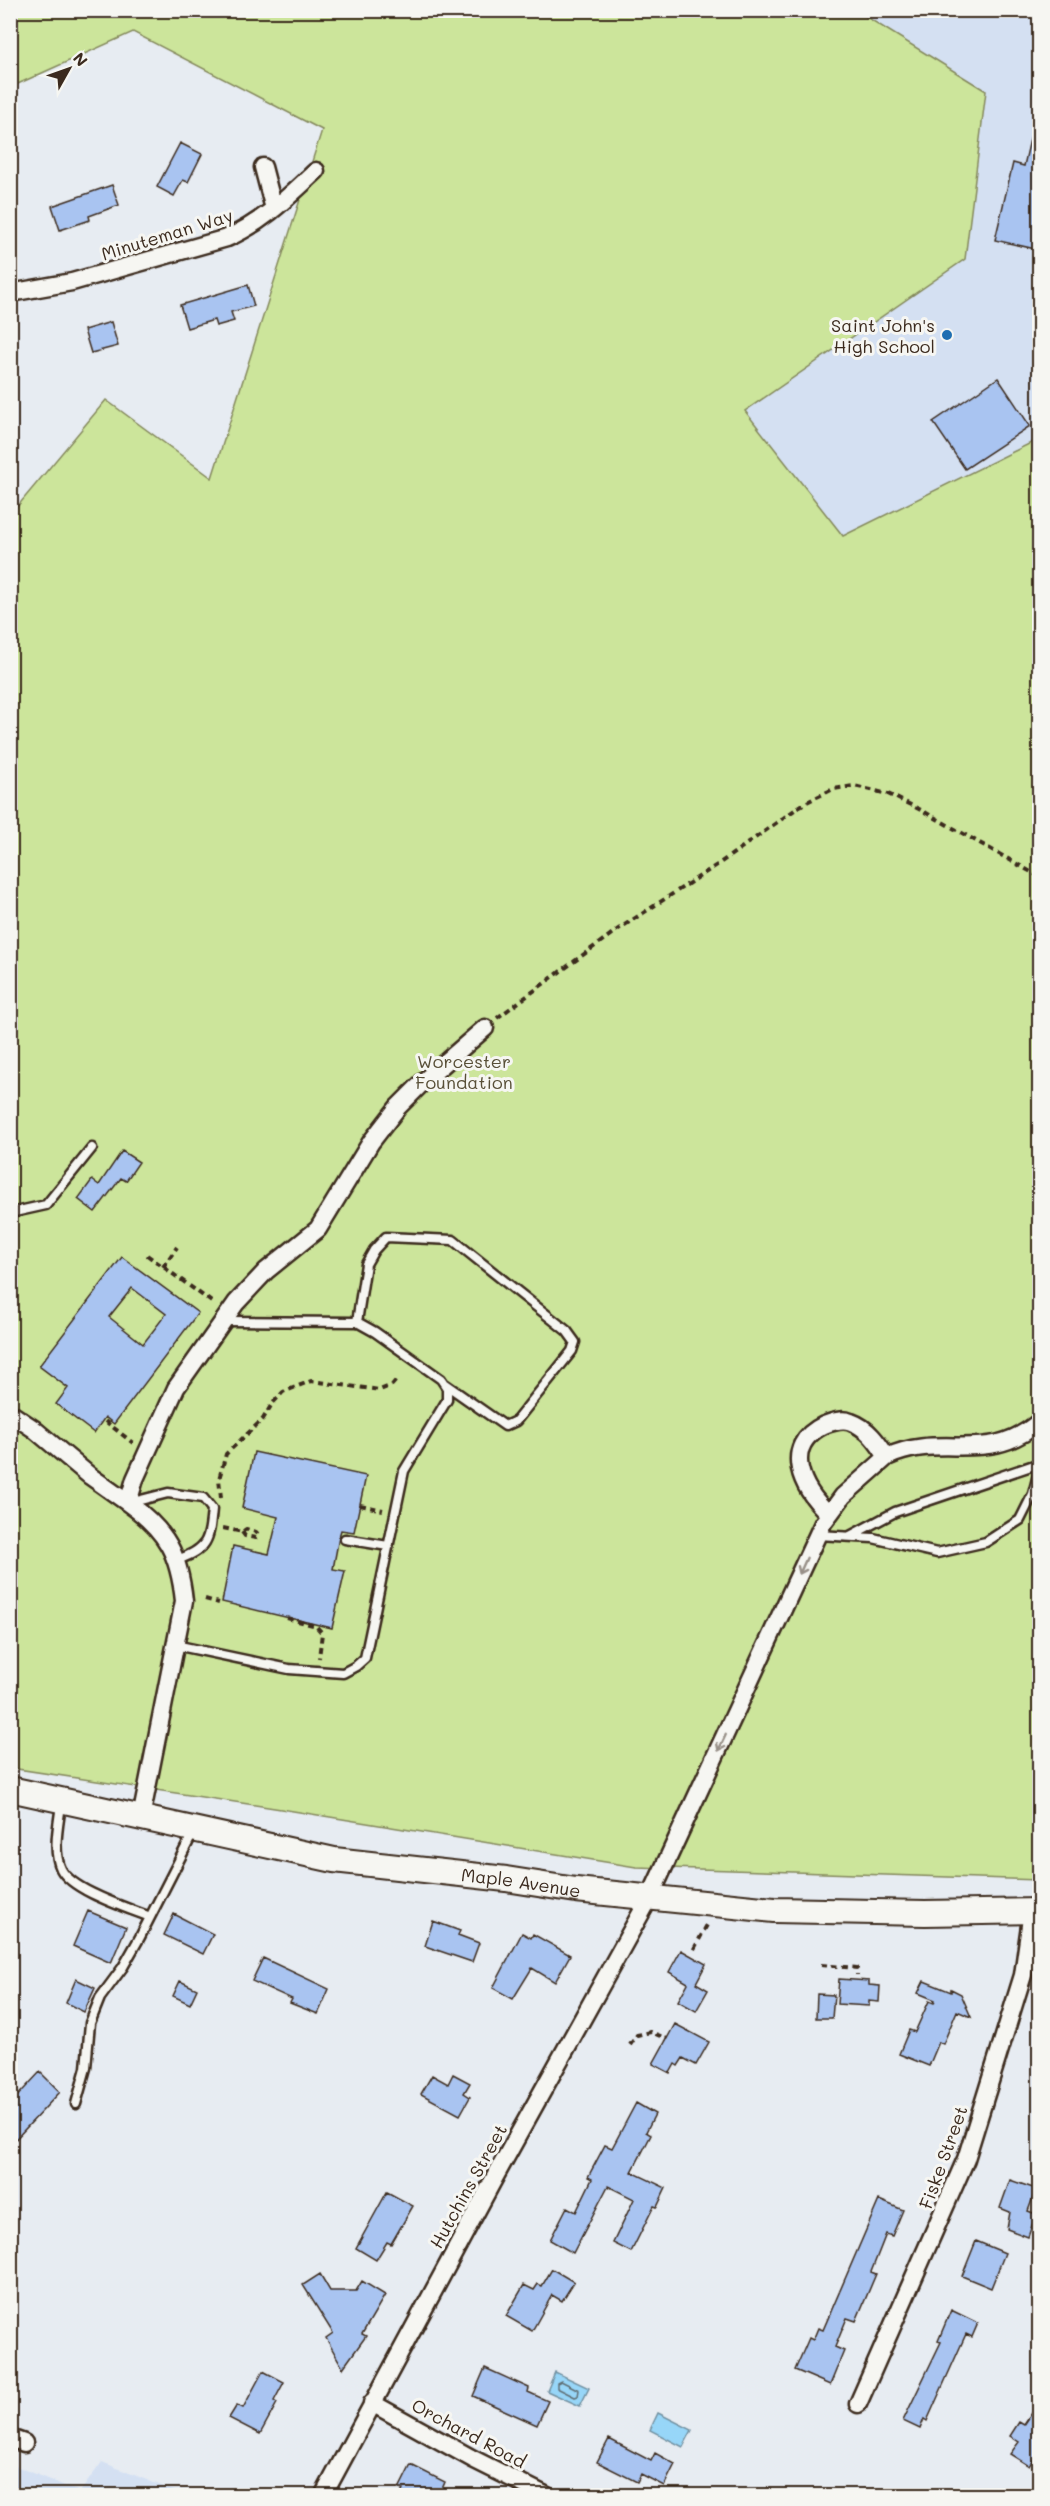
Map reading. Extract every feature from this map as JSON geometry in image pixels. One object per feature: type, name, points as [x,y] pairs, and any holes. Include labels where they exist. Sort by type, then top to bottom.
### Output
[{"type":"main road","name":"Maple Avenue","points":[[12,1793],[61,1800],[334,1860],[650,1898],[783,1911],[926,1913],[1036,1911]]},
{"type":"street","points":[[263,167],[274,209]]},
{"type":"street","name":"Minuteman Way","points":[[10,293],[72,282],[227,238],[249,229],[316,171]]},
{"type":"street","points":[[128,1503],[135,1479],[179,1382],[223,1321],[262,1274],[318,1229],[371,1142],[405,1099],[485,1028]]},
{"type":"street","points":[[10,1413],[34,1429],[90,1476],[143,1515],[163,1536],[177,1560],[184,1601],[141,1818]]},
{"type":"street","points":[[829,1514],[813,1498],[800,1470],[800,1451],[810,1436],[829,1423],[848,1420],[869,1433],[887,1458],[917,1448],[980,1447],[999,1444],[1017,1438],[1039,1422]]},
{"type":"street","name":"Hutchins Street","points":[[323,2496],[650,1898],[780,1619],[816,1535],[829,1514],[849,1490],[887,1458]]},
{"type":"street","name":"Fiske Street","points":[[858,2404],[966,2159],[1023,1975],[1036,1911]]},
{"type":"street","name":"Orchard Road","points":[[372,2403],[473,2459],[547,2496]]},
{"type":"lane","points":[[10,1213],[46,1205],[92,1148]]},
{"type":"lane","points":[[223,1321],[357,1322],[427,1367],[505,1426],[516,1421],[572,1351],[575,1342],[567,1331],[453,1240],[386,1237],[374,1250],[366,1264],[357,1322]]},
{"type":"lane","points":[[175,1645],[289,1669],[343,1672],[356,1666],[364,1658],[404,1471],[447,1400],[447,1388],[444,1382]]},
{"type":"lane","points":[[848,1536],[895,1512],[1040,1465]]},
{"type":"lane","points":[[816,1535],[873,1538],[937,1553],[986,1542],[1020,1520],[1033,1494],[1040,1465]]},
{"type":"lane","points":[[128,1503],[168,1493],[202,1498],[212,1509],[209,1537],[196,1553],[177,1560]]},
{"type":"lane","points":[[345,1539],[388,1546]]},
{"type":"lane","points":[[61,1800],[57,1848],[61,1869],[74,1881],[98,1895],[150,1917]]},
{"type":"lane","points":[[76,2104],[86,2068],[90,2023],[100,1998],[123,1967],[195,1830]]},
{"type":"path","points":[[485,1028],[617,930],[717,865],[803,804],[833,789],[854,786],[888,794],[923,811],[1040,877]]},
{"type":"path","points":[[163,1267],[177,1247]]},
{"type":"path","points":[[147,1255],[213,1303]]},
{"type":"path","points":[[223,1505],[219,1479],[226,1454],[263,1419],[272,1404],[284,1392],[311,1381],[380,1390],[392,1385],[397,1379]]},
{"type":"path","points":[[105,1421],[147,1454]]},
{"type":"path","points":[[360,1505],[387,1511]]},
{"type":"path","points":[[219,1527],[242,1532]]},
{"type":"path","points":[[205,1599],[219,1603]]},
{"type":"path","points":[[287,1618],[316,1626],[322,1633],[316,1671]]},
{"type":"path","points":[[694,1949],[712,1917]]},
{"type":"path","points":[[821,1965],[857,1968],[856,1975]]},
{"type":"path","points":[[630,2045],[637,2035],[651,2032],[667,2039]]},
{"type":"shaded area","name":"Saint John's High School","points":[[857,11],[1039,11],[1039,439],[843,536],[745,411],[965,259],[986,91]]},
{"type":"shaded area","points":[[102,2462],[184,2495],[11,2495],[11,2464],[80,2492]]},
{"type":"green space","name":"Worcester Foundation","points":[[10,11],[857,11],[986,91],[965,259],[745,411],[843,536],[1039,439],[1039,1880],[636,1867],[11,1768],[11,514],[106,400],[212,478],[322,130],[133,32],[11,87]]},
{"type":"water","points":[[555,2372],[589,2388],[580,2406],[547,2391]]},
{"type":"water","points":[[658,2413],[692,2430],[683,2447],[650,2430]]},
{"type":"building","points":[[1033,126],[1040,126],[1040,250],[995,240],[1013,163],[1024,166]]},
{"type":"building","points":[[180,143],[202,154],[188,182],[183,180],[174,196],[157,187]]},
{"type":"building","points":[[112,185],[119,205],[89,216],[90,220],[60,230],[52,206]]},
{"type":"building","points":[[248,285],[254,306],[231,312],[234,321],[216,326],[214,320],[187,328],[180,305]]},
{"type":"building","points":[[111,322],[118,346],[91,353],[84,330]]},
{"type":"building","points":[[998,378],[1030,426],[965,469],[933,422]]},
{"type":"building","points":[[122,1151],[139,1162],[126,1181],[121,1178],[95,1212],[78,1199],[92,1180],[99,1185]]},
{"type":"building","points":[[122,1257],[198,1313],[114,1424],[105,1417],[94,1433],[56,1404],[68,1388],[39,1366]],"holes":[[[132,1288],[166,1314],[143,1344],[109,1317]]]},
{"type":"building","points":[[254,1452],[366,1476],[354,1532],[341,1530],[339,1537],[333,1569],[345,1571],[332,1628],[222,1602],[233,1546],[269,1554],[278,1517],[242,1508]]},
{"type":"building","points":[[88,1911],[126,1927],[111,1963],[73,1946]]},
{"type":"building","points":[[174,1914],[213,1934],[203,1954],[164,1935]]},
{"type":"building","points":[[433,1921],[460,1931],[458,1935],[479,1943],[472,1962],[425,1946]]},
{"type":"building","points":[[522,1933],[531,1938],[533,1934],[570,1955],[555,1982],[532,1968],[513,1999],[493,1988]]},
{"type":"building","points":[[681,1950],[706,1964],[696,1983],[708,1990],[696,2011],[678,2001],[688,1983],[669,1972]]},
{"type":"building","points":[[263,1958],[329,1989],[318,2014],[290,2003],[292,1999],[252,1981]]},
{"type":"building","points":[[76,1979],[95,1988],[84,2012],[66,2003]]},
{"type":"building","points":[[839,1979],[869,1981],[869,1985],[880,1986],[879,2002],[869,2001],[869,2006],[837,2004]]},
{"type":"building","points":[[180,1981],[197,1989],[190,2004],[173,1996]]},
{"type":"building","points":[[924,1981],[961,1994],[971,2017],[957,2011],[943,2044],[939,2042],[929,2066],[899,2054],[909,2030],[915,2032],[929,2001],[934,2003],[935,2000],[918,1993]]},
{"type":"building","points":[[817,1994],[834,1995],[832,2018],[816,2018]]},
{"type":"building","points":[[675,2024],[709,2042],[696,2065],[683,2058],[678,2066],[675,2064],[670,2073],[653,2064]]},
{"type":"building","points":[[40,2072],[60,2092],[10,2145],[10,2104]]},
{"type":"building","points":[[453,2074],[470,2083],[464,2093],[470,2097],[460,2115],[421,2094],[432,2075],[448,2084]]},
{"type":"building","points":[[636,2103],[655,2114],[646,2132],[651,2135],[632,2172],[666,2188],[657,2207],[654,2206],[631,2252],[613,2243],[634,2199],[608,2186],[573,2253],[550,2240],[567,2207],[576,2212],[592,2179],[588,2177],[605,2145],[612,2148]]},
{"type":"building","points":[[1010,2180],[1036,2189],[1028,2211],[1036,2214],[1028,2237],[1007,2229],[1010,2212],[1000,2208]]},
{"type":"building","points":[[387,2192],[413,2206],[391,2244],[387,2242],[376,2260],[356,2248]]},
{"type":"building","points":[[879,2200],[903,2210],[892,2236],[886,2234],[871,2272],[876,2274],[856,2321],[847,2318],[835,2347],[844,2351],[830,2385],[795,2370],[809,2338],[813,2340],[818,2328],[823,2330]]},
{"type":"building","points":[[976,2241],[1005,2253],[991,2288],[962,2276]]},
{"type":"building","points":[[552,2269],[574,2282],[562,2301],[552,2295],[532,2331],[506,2316],[524,2285],[534,2290],[538,2284],[542,2286]]},
{"type":"building","points":[[320,2274],[330,2291],[356,2291],[362,2281],[385,2295],[362,2334],[366,2336],[343,2368],[326,2338],[333,2333],[303,2285]]},
{"type":"building","points":[[951,2310],[978,2323],[972,2337],[966,2334],[927,2421],[924,2419],[920,2429],[903,2421],[941,2342],[938,2341]]},
{"type":"building","points":[[485,2368],[529,2388],[528,2392],[548,2401],[537,2425],[473,2396]]},
{"type":"building","points":[[263,2371],[284,2382],[274,2401],[277,2403],[260,2434],[229,2418],[237,2405],[243,2408]]},
{"type":"building","points":[[1040,2401],[1040,2450],[1029,2466],[1010,2454],[1019,2442],[1010,2436],[1019,2422],[1024,2425]]},
{"type":"building","points":[[609,2439],[651,2461],[655,2453],[675,2464],[664,2486],[641,2474],[637,2482],[597,2462]]},
{"type":"building","points":[[411,2465],[445,2482],[439,2496],[400,2496],[403,2490],[399,2489]]},
{"type":"place","name":"Saint John's High School","points":[[947,335]]}]
